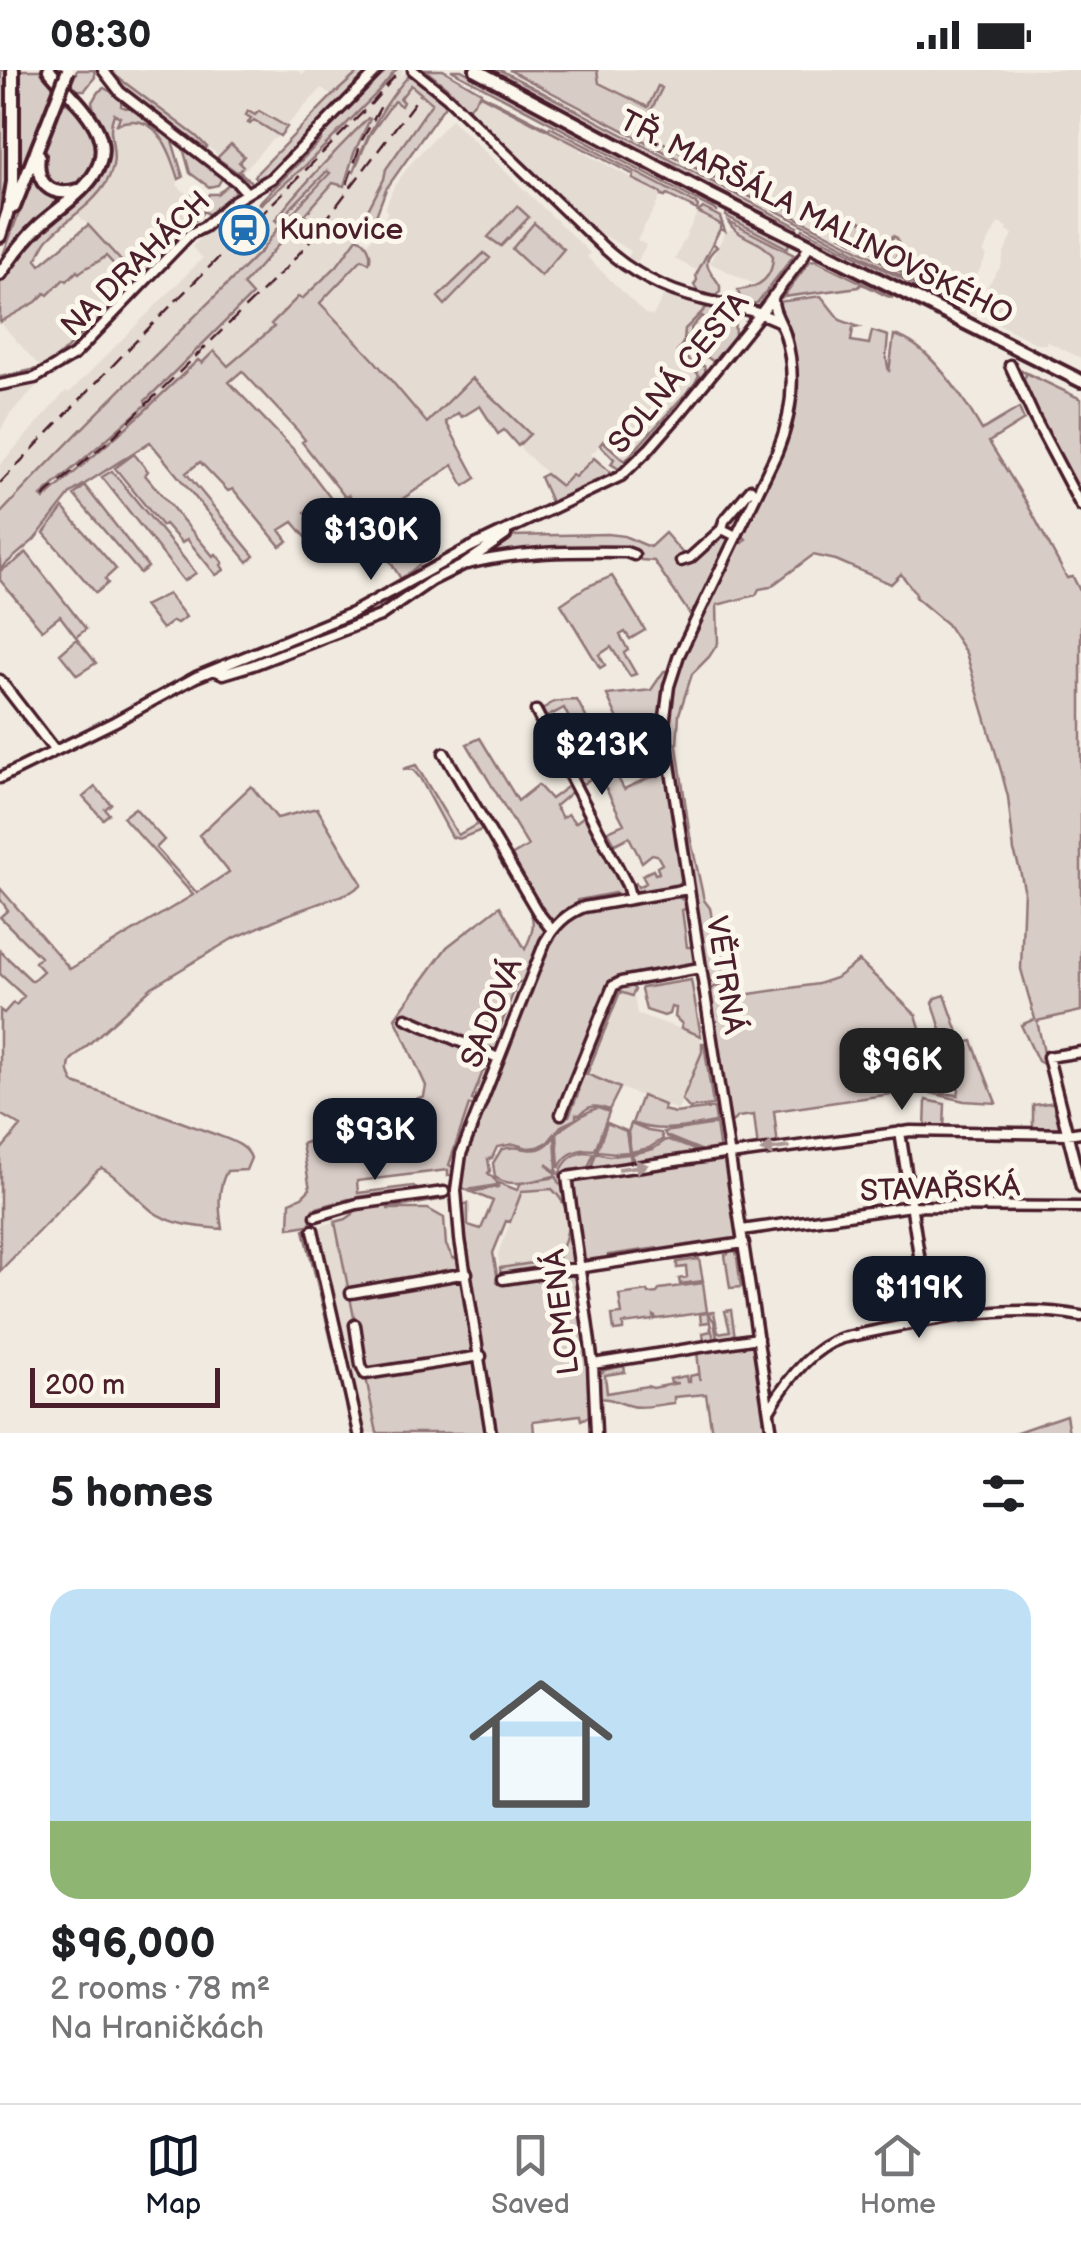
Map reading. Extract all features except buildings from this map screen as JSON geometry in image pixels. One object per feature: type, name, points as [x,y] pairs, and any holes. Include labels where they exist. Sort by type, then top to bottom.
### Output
[{"type":"main road","points":[[0,239],[12,190],[13,70]]},
{"type":"main road","points":[[0,274],[38,227],[84,188],[99,162],[100,139],[86,114],[49,70]]},
{"type":"main road","points":[[0,239],[68,70]]},
{"type":"main road","name":"TŘ. MARŠÁLA MALINOVSKÉHO","points":[[476,70],[809,245],[1081,381]]},
{"type":"main road","points":[[47,124],[38,163],[42,182],[58,192],[84,188]]},
{"type":"street","name":"NA DRAHÁCH","points":[[102,70],[120,92],[247,193]]},
{"type":"street","name":"NA DRAHÁCH","points":[[0,385],[35,378],[74,355],[190,234],[279,172],[378,70]]},
{"type":"street","points":[[413,70],[448,98],[621,263],[673,290],[778,321]]},
{"type":"street","name":"SOLNÁ CESTA","points":[[0,778],[214,670],[352,613],[456,555],[624,474],[682,411],[804,257],[809,245]]},
{"type":"street","name":"VĚTRNÁ","points":[[772,1433],[665,736],[667,698],[679,654],[788,422],[792,373],[773,296]]},
{"type":"street","points":[[738,308],[749,318],[749,328]]},
{"type":"street","points":[[1010,365],[1021,376],[1081,506]]},
{"type":"street","points":[[681,561],[690,558],[722,529],[751,489]]},
{"type":"street","points":[[722,529],[736,536]]},
{"type":"street","name":"SOLNÁ CESTA","points":[[214,670],[223,674],[240,670],[380,616],[504,538],[506,531]]},
{"type":"street","points":[[463,565],[498,556],[552,551],[634,555]]},
{"type":"street","points":[[0,680],[55,751]]},
{"type":"street","points":[[536,711],[631,899]]},
{"type":"street","points":[[444,752],[552,930]]},
{"type":"street","name":"SADOVÁ","points":[[492,1433],[457,1206],[461,1154],[552,930],[580,908],[688,890]]},
{"type":"street","points":[[560,1114],[613,986],[700,968]]},
{"type":"street","points":[[406,1018],[498,1058]]},
{"type":"street","points":[[1081,1052],[1048,1058],[1081,1186]]},
{"type":"street","points":[[900,1132],[930,1320]]},
{"type":"street","name":"LOMENÁ","points":[[596,1433],[593,1364],[567,1177],[900,1132],[1081,1132]]},
{"type":"street","points":[[316,1216],[357,1204],[444,1192]]},
{"type":"street","name":"STAVAŘSKÁ","points":[[742,1230],[911,1206],[1081,1207]]},
{"type":"street","points":[[312,1230],[359,1433]]},
{"type":"street","points":[[503,1279],[744,1244]]},
{"type":"street","points":[[351,1293],[466,1273]]},
{"type":"street","points":[[770,1409],[813,1354],[842,1338],[930,1320],[1040,1312],[1080,1315]]},
{"type":"street","points":[[355,1325],[361,1365],[369,1378],[481,1356]]},
{"type":"street","points":[[593,1364],[758,1338]]},
{"type":"street","points":[[766,1386],[773,1392],[783,1389]]},
{"type":"shaded area","points":[[1,70],[10,70],[9,191],[0,224]]},
{"type":"shaded area","points":[[16,70],[42,70],[54,85],[17,185]]},
{"type":"shaded area","points":[[77,70],[94,70],[95,77],[85,90],[71,85]]},
{"type":"shaded area","points":[[108,70],[196,136],[207,147],[121,85]]},
{"type":"shaded area","points":[[111,70],[296,70],[303,74],[306,70],[361,70],[332,96],[322,88],[242,173]]},
{"type":"shaded area","points":[[361,70],[374,70],[270,176],[259,181],[254,176]]},
{"type":"shaded area","points":[[381,70],[396,70],[305,166],[259,203],[321,140],[320,134]]},
{"type":"shaded area","points":[[396,70],[403,70],[400,77],[407,70],[414,70],[417,89],[432,103],[379,188],[354,244],[337,265],[301,300],[298,297],[272,323],[274,327],[193,396],[95,469],[46,517],[19,494],[0,514],[0,465],[66,391],[69,393],[203,258],[192,247],[245,198],[256,208],[290,180]]},
{"type":"shaded area","points":[[425,70],[443,70],[481,94],[696,204],[697,210],[667,195],[661,196],[633,179],[634,175],[480,95],[468,109]]},
{"type":"shaded area","points":[[451,70],[461,70],[623,155],[718,212]]},
{"type":"shaded area","points":[[491,70],[500,70],[798,227],[796,231]]},
{"type":"shaded area","points":[[509,70],[597,70],[599,83],[648,107],[658,86],[662,88],[641,131],[923,283],[927,276],[934,277],[941,290],[961,300],[967,296],[960,303],[891,271]]},
{"type":"shaded area","points":[[597,70],[1081,70],[1081,358],[1047,340],[1046,344],[1038,344],[978,311],[1013,234],[1007,227],[998,223],[962,304],[891,266],[894,260],[841,238],[641,130],[651,108],[598,83]]},
{"type":"shaded area","points":[[411,73],[446,100],[386,189],[370,232],[358,229],[386,169],[432,103],[411,85],[400,99],[401,106],[394,101],[369,136]]},
{"type":"shaded area","points":[[104,88],[122,98],[121,106],[133,106],[170,134],[183,177],[179,179],[171,155],[151,127],[142,122],[117,124],[120,117],[114,114],[113,163],[106,183],[94,199],[48,239],[36,260],[40,265],[88,225],[133,274],[200,207],[190,197],[195,192],[206,199],[231,182],[235,192],[211,217],[204,211],[188,227],[190,232],[127,295],[116,291],[118,288],[111,280],[120,271],[106,256],[0,322],[0,281],[32,239],[84,193],[98,174],[105,141],[92,102]]},
{"type":"shaded area","points":[[481,92],[662,194],[637,240],[646,245],[637,262],[628,258],[631,251],[598,232],[468,109]]},
{"type":"shaded area","points":[[64,101],[86,122],[95,145],[95,161],[89,176],[68,188],[53,187],[43,175],[42,157]]},
{"type":"shaded area","points":[[248,111],[255,115],[259,111],[287,127],[280,136],[254,120],[250,124]]},
{"type":"shaded area","points":[[115,114],[120,117],[118,124],[131,119],[145,123],[168,143],[179,179],[177,185],[200,207],[133,273],[136,277],[51,364],[41,368],[0,322],[36,302],[104,243],[77,213],[108,179],[109,127]]},
{"type":"shaded area","points":[[368,118],[344,186],[333,183],[243,285],[252,295],[145,401],[147,404],[41,496],[44,499],[198,360],[202,363],[214,351],[228,366],[274,327],[271,324],[298,297],[302,299],[337,266],[358,237],[368,248],[369,263],[362,259],[320,303],[427,423],[472,378],[530,434],[518,446],[504,430],[498,434],[480,406],[462,417],[458,413],[446,422],[476,478],[464,486],[453,465],[392,506],[424,561],[401,579],[349,495],[345,497],[302,442],[305,440],[298,431],[242,371],[229,382],[294,450],[335,504],[326,513],[316,502],[305,512],[320,533],[310,542],[293,522],[280,530],[288,541],[280,546],[233,489],[228,491],[200,462],[186,473],[254,556],[248,562],[150,442],[71,493],[34,540],[0,569],[0,514],[262,250],[330,173],[327,171],[275,220]]},
{"type":"shaded area","points":[[451,119],[590,253],[587,257],[645,314],[653,316],[665,292],[709,305],[685,329],[686,338],[710,309],[727,325],[708,357],[694,366],[688,362],[699,375],[695,383],[625,462],[603,442],[575,478],[571,475],[560,486],[518,446],[529,434],[473,378],[427,423],[319,301],[365,249],[388,212],[385,209],[394,186]]},
{"type":"shaded area","points":[[182,144],[220,173],[218,185],[209,187],[190,173]]},
{"type":"shaded area","points":[[231,144],[244,156],[239,171],[251,182],[217,158]]},
{"type":"shaded area","points":[[35,170],[51,194],[64,198],[0,263]]},
{"type":"shaded area","points":[[517,206],[529,217],[501,246],[488,237]]},
{"type":"shaded area","points":[[703,208],[720,217],[725,231],[720,229],[713,243],[717,247],[707,263],[720,286],[715,296],[699,293],[694,285],[696,275],[722,225],[698,212]]},
{"type":"shaded area","points":[[727,211],[790,242],[787,248],[726,216]]},
{"type":"shaded area","points":[[698,212],[722,224],[698,271],[675,259]]},
{"type":"shaded area","points":[[850,216],[866,224],[862,233],[888,246],[893,236],[897,238],[900,247],[895,260],[840,235]]},
{"type":"shaded area","points":[[728,221],[794,255],[757,303],[744,301],[738,290],[763,280],[773,256],[737,232]]},
{"type":"shaded area","points":[[534,223],[564,249],[541,276],[512,249]]},
{"type":"shaded area","points":[[733,229],[780,254],[762,288],[710,263],[725,233]]},
{"type":"shaded area","points":[[803,229],[961,308],[880,275],[800,234]]},
{"type":"shaded area","points":[[484,253],[490,258],[445,305],[438,297]]},
{"type":"shaded area","points":[[810,261],[893,298],[861,284],[783,297]]},
{"type":"shaded area","points":[[821,296],[840,320],[859,327],[853,328],[851,341],[869,344],[872,331],[888,336],[889,372],[894,335],[920,349],[945,374],[982,430],[1019,408],[1024,420],[989,442],[1067,578],[1073,577],[1081,593],[1081,1011],[1037,1021],[1047,1066],[1038,1061],[1021,1025],[1035,1019],[1021,969],[1024,889],[1002,774],[966,653],[947,624],[915,597],[901,574],[891,584],[836,560],[813,555],[770,587],[759,589],[756,595],[717,605],[718,643],[692,674],[679,714],[677,746],[704,900],[710,908],[716,938],[724,940],[725,957],[720,958],[725,978],[711,982],[706,977],[669,740],[670,713],[682,662],[701,614],[737,543],[746,539],[741,534],[788,430],[795,385],[794,359],[791,332],[778,302]]},
{"type":"shaded area","points":[[709,305],[719,308],[719,312],[710,322],[702,316],[691,328],[682,353],[694,366],[704,366],[707,374],[641,454],[619,469],[611,464],[614,459],[600,445],[603,441],[625,461],[695,383],[699,375],[677,352],[685,329]]},
{"type":"shaded area","points":[[734,312],[735,338],[718,362],[714,362],[703,354],[702,345]]},
{"type":"shaded area","points":[[84,331],[93,333],[85,343],[41,373],[0,384],[0,377],[51,364]]},
{"type":"shaded area","points":[[1025,372],[1081,399],[1081,496],[1037,416],[1022,382]]},
{"type":"shaded area","points":[[39,380],[10,414],[0,431],[0,388]]},
{"type":"shaded area","points":[[134,454],[148,471],[145,475],[213,556],[216,554],[224,570],[216,575],[187,539],[182,543],[165,524],[162,526],[115,468]]},
{"type":"shaded area","points":[[594,458],[609,471],[610,478],[555,505],[551,502],[540,477],[546,474],[561,486]]},
{"type":"shaded area","points":[[112,471],[196,573],[184,581],[102,477]]},
{"type":"shaded area","points":[[85,486],[148,567],[140,573],[74,495]]},
{"type":"shaded area","points":[[753,489],[691,616],[654,561],[641,560],[633,551],[555,551],[470,561],[510,536],[608,534],[650,547],[665,533],[686,557],[681,561],[687,563],[721,535]]},
{"type":"shaded area","points":[[63,508],[116,569],[96,593],[44,533]]},
{"type":"shaded area","points":[[500,538],[384,612],[250,665],[222,672],[373,607]]},
{"type":"shaded area","points":[[26,552],[86,629],[76,637],[60,616],[42,630],[0,580],[0,571]]},
{"type":"shaded area","points":[[612,576],[645,630],[630,639],[625,632],[620,635],[628,650],[624,653],[636,674],[630,676],[611,647],[599,655],[605,665],[600,668],[561,604]]},
{"type":"shaded area","points":[[168,594],[186,617],[162,629],[144,606]]},
{"type":"shaded area","points":[[77,639],[96,663],[77,675],[60,654]]},
{"type":"shaded area","points":[[668,671],[660,720],[682,880],[675,888],[640,893],[631,887],[646,883],[642,875],[653,870],[659,873],[657,867],[662,864],[652,854],[642,862],[629,837],[615,844],[608,831],[624,824],[596,775],[580,786],[577,780],[593,767],[564,708],[545,718],[541,713],[552,703],[577,700],[624,789],[659,776],[654,736],[627,739],[607,695],[651,690]]},
{"type":"shaded area","points":[[480,738],[518,801],[538,785],[551,799],[570,785],[573,791],[555,806],[562,818],[568,814],[575,823],[587,814],[625,888],[623,894],[578,900],[578,906],[550,922],[511,856],[528,846],[467,744]]},
{"type":"shaded area","points":[[416,765],[458,835],[483,821],[545,932],[524,981],[517,983],[500,1028],[498,1050],[489,1072],[483,1071],[472,1100],[476,1102],[469,1105],[449,1165],[454,1168],[453,1175],[448,1176],[448,1170],[357,1181],[358,1193],[413,1186],[417,1189],[358,1197],[351,1203],[349,1199],[313,1209],[308,1225],[289,1228],[290,1202],[310,1189],[302,1144],[424,1096],[426,1086],[395,1018],[447,947],[500,906],[525,949],[531,934],[532,917],[524,896],[484,829],[459,839],[452,837],[420,778],[413,770],[403,769]]},
{"type":"shaded area","points":[[251,786],[277,818],[317,808],[361,885],[232,939],[152,987],[71,1060],[69,1070],[74,1083],[227,1139],[246,1150],[251,1158],[246,1170],[227,1171],[222,1185],[222,1229],[160,1216],[102,1168],[0,1271],[0,1151],[21,1126],[0,1114],[0,1010],[4,1013],[24,996],[0,974],[0,951],[32,981],[43,971],[35,962],[40,957],[0,917],[8,910],[0,899],[0,888],[70,969],[193,895],[123,817],[135,808],[164,840],[156,848],[197,893],[229,872],[199,835]]},
{"type":"shaded area","points":[[95,787],[111,804],[103,819],[83,797]]},
{"type":"shaded area","points":[[675,896],[688,908],[682,910],[687,947],[694,947],[694,964],[610,984],[559,1113],[569,1116],[579,1091],[573,1088],[579,1084],[612,994],[619,986],[631,984],[635,990],[632,996],[620,992],[587,1074],[620,1088],[609,1110],[593,1106],[576,1114],[576,1119],[561,1126],[548,1142],[538,1147],[497,1147],[488,1159],[488,1173],[497,1185],[467,1190],[462,1187],[463,1165],[472,1136],[549,944],[557,933],[587,911]]},
{"type":"shaded area","points":[[859,961],[916,1015],[941,1093],[958,1095],[933,1003],[945,995],[962,1044],[972,1041],[996,1103],[964,1101],[919,1090],[774,1111],[778,1147],[758,1149],[754,1115],[738,1117],[729,1124],[709,994],[714,987],[727,985],[729,995],[736,996],[818,984],[836,978]]},
{"type":"shaded area","points":[[691,980],[701,1036],[681,1028],[675,1017],[676,1008],[671,1007],[664,1016],[646,1010],[641,990]]},
{"type":"shaded area","points":[[620,991],[634,997],[637,1014],[701,1036],[702,1052],[678,1110],[587,1075]]},
{"type":"shaded area","points":[[702,1043],[713,1105],[689,1108],[682,1100]]},
{"type":"shaded area","points":[[642,1096],[675,1113],[714,1108],[716,1122],[663,1129],[632,1123]]},
{"type":"shaded area","points":[[926,1100],[945,1104],[944,1130],[925,1130]]},
{"type":"shaded area","points":[[1057,1102],[1061,1130],[1033,1132],[1033,1105]]},
{"type":"shaded area","points":[[598,1108],[609,1112],[595,1150],[574,1153],[559,1168],[557,1133]]},
{"type":"shaded area","points":[[607,1123],[626,1131],[629,1152],[597,1151]]},
{"type":"shaded area","points":[[631,1124],[661,1133],[663,1139],[649,1148],[631,1152]]},
{"type":"shaded area","points":[[716,1124],[720,1152],[710,1154],[664,1132]]},
{"type":"shaded area","points":[[555,1136],[557,1172],[546,1164],[554,1176],[516,1183],[495,1177],[493,1163],[501,1150],[542,1148]]},
{"type":"shaded area","points":[[666,1140],[705,1154],[634,1163],[632,1154],[653,1149]]},
{"type":"shaded area","points":[[584,1152],[594,1153],[587,1170],[559,1174],[568,1160]]},
{"type":"shaded area","points":[[596,1153],[630,1154],[631,1163],[591,1169]]},
{"type":"shaded area","points":[[727,1156],[739,1235],[733,1242],[660,1253],[657,1248],[608,1255],[608,1260],[588,1263],[583,1259],[571,1179]]},
{"type":"shaded area","points":[[557,1177],[566,1190],[575,1263],[501,1276],[500,1268],[558,1259],[568,1222],[565,1206],[552,1189],[522,1191],[493,1253],[498,1280],[575,1268],[586,1335],[590,1416],[581,1420],[580,1415],[533,1421],[534,1433],[496,1433],[494,1428],[493,1433],[377,1433],[335,1222],[353,1214],[356,1207],[441,1194],[444,1199],[387,1209],[428,1209],[444,1218],[446,1245],[453,1258],[461,1258],[473,1288],[462,1206],[468,1203],[468,1225],[481,1229],[493,1201],[471,1192],[498,1187],[499,1183],[517,1190],[521,1183]]},
{"type":"shaded area","points":[[552,1189],[565,1202],[569,1231],[558,1260],[500,1268],[498,1254],[522,1191]]},
{"type":"shaded area","points":[[335,1222],[377,1433],[360,1433],[314,1228]]},
{"type":"shaded area","points":[[309,1228],[358,1433],[354,1433],[304,1230]]},
{"type":"shaded area","points":[[735,1248],[737,1256],[737,1249],[743,1257],[737,1258],[741,1287],[730,1288],[725,1255],[726,1249]]},
{"type":"shaded area","points":[[699,1259],[703,1281],[680,1284],[679,1279],[687,1277],[686,1267],[677,1268],[677,1262]]},
{"type":"shaded area","points":[[703,1283],[707,1312],[657,1319],[654,1316],[654,1320],[623,1324],[623,1330],[614,1331],[612,1315],[622,1314],[619,1295],[657,1293],[660,1289]]},
{"type":"shaded area","points":[[731,1310],[735,1337],[717,1340],[714,1321],[708,1314],[710,1322],[701,1323],[700,1314],[714,1312],[718,1333],[730,1331],[725,1311]]},
{"type":"shaded area","points":[[710,1323],[714,1340],[704,1342],[703,1333],[711,1331]]},
{"type":"shaded area","points":[[752,1342],[757,1345],[771,1430],[712,1433],[706,1394],[674,1397],[674,1403],[640,1407],[597,1399],[599,1368],[614,1364],[603,1368],[599,1375],[624,1366],[625,1372],[605,1375],[607,1393],[678,1383],[671,1383],[670,1379],[686,1376],[690,1382],[690,1376],[698,1374],[700,1380],[697,1351]]},
{"type":"shaded area","points":[[1066,1415],[1069,1433],[1014,1433]]},
{"type":"railway","points":[[0,483],[400,70]]},
{"type":"railway","points":[[43,497],[113,437],[291,263],[420,95]]},
{"type":"railway","points":[[347,184],[362,140],[381,106]]},
{"type":"place","name":"Kunovice","points":[[244,230]]}]
